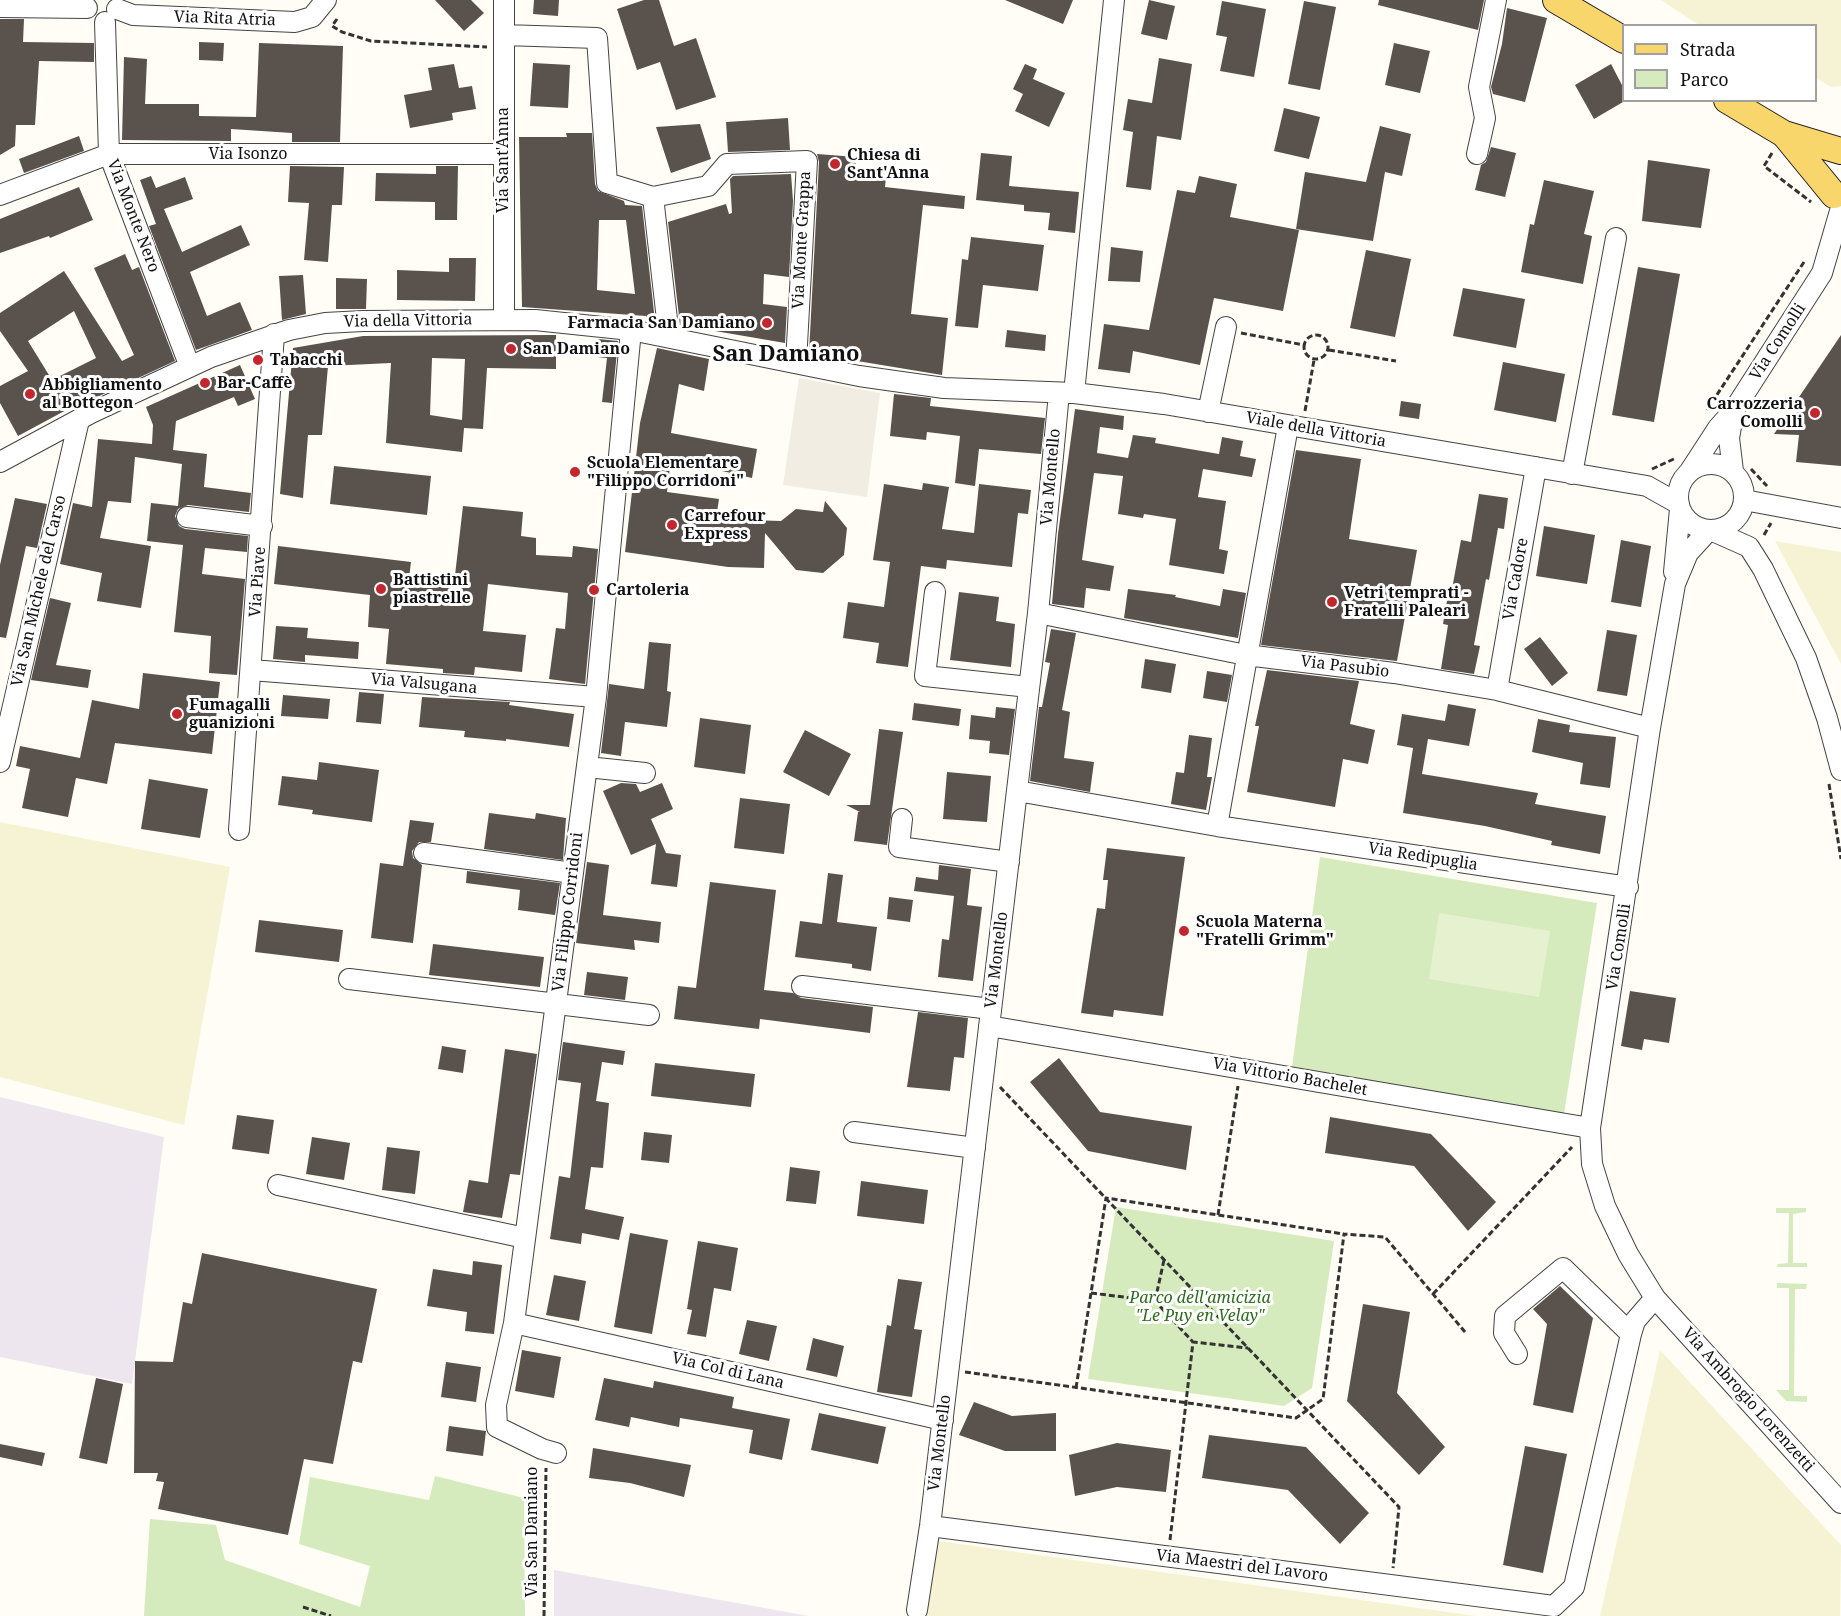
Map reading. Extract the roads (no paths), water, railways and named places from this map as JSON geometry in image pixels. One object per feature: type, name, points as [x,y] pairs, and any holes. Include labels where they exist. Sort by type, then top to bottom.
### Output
[{"type":"main road","points":[[1556,0],[1622,39]]},
{"type":"main road","points":[[1730,102],[1784,134],[1841,151]]},
{"type":"main road","points":[[1784,134],[1838,206]]},
{"type":"main road","points":[[1838,206],[1834,183],[1841,168]]},
{"type":"street","name":"Via Rita Atria","points":[[112,11],[133,15],[295,22],[312,17],[326,0]]},
{"type":"street","name":"Via Sant'Anna","points":[[504,0],[497,41],[503,154],[504,319]]},
{"type":"street","name":"Via Montello","points":[[917,1610],[943,1420],[1029,687],[1114,0]]},
{"type":"street","points":[[1477,154],[1485,118],[1479,87],[1496,0]]},
{"type":"street","points":[[0,7],[88,4],[95,21],[112,11]]},
{"type":"street","name":"Via Monte Nero","points":[[112,11],[109,154],[190,367]]},
{"type":"street","points":[[497,41],[597,38],[607,183],[653,197],[669,337]]},
{"type":"street","name":"Via Isonzo","points":[[0,195],[109,154],[503,154]]},
{"type":"street","name":"Via Monte Grappa","points":[[653,197],[708,186],[727,164],[807,161],[796,363]]},
{"type":"street","name":"Via Comolli","points":[[1822,273],[1838,206]]},
{"type":"street","points":[[1572,474],[1616,238]]},
{"type":"street","name":"Via Comolli","points":[[1655,1298],[1628,1254],[1605,1206],[1592,1164],[1590,1128],[1628,887],[1650,728],[1675,584],[1679,488],[1711,438],[1734,410],[1822,273],[1841,258]]},
{"type":"street","name":"Via della Vittoria","points":[[2,454],[190,367],[274,334],[344,322],[504,319],[575,322],[669,337],[796,363],[842,379],[964,390],[1066,393]]},
{"type":"street","points":[[1208,412],[1229,329]]},
{"type":"street","name":"Via Filippo Corridoni","points":[[549,1451],[497,1427],[496,1406],[514,1323],[596,697],[631,330]]},
{"type":"street","name":"Via Piave","points":[[239,830],[274,334]]},
{"type":"street","name":"Viale della Vittoria","points":[[1066,393],[1296,423],[1647,486],[1679,507]]},
{"type":"street","name":"Via Comolli","points":[[1675,584],[1693,544],[1711,531],[1730,525],[1743,507],[1740,466],[1729,438],[1734,410]]},
{"type":"street","name":"Via San Michele del Carso","points":[[0,762],[79,420]]},
{"type":"street","points":[[1217,826],[1246,655],[1296,423]]},
{"type":"street","points":[[1688,474],[1699,466],[1712,464],[1740,466]]},
{"type":"street","name":"Via Cadore","points":[[1497,690],[1536,467]]},
{"type":"street","name":"Viale della Vittoria","points":[[1647,486],[1688,474]]},
{"type":"street","points":[[1679,507],[1690,524],[1753,544]]},
{"type":"street","points":[[1835,776],[1827,718],[1806,658],[1753,544],[1743,507],[1841,518]]},
{"type":"street","points":[[187,517],[262,526]]},
{"type":"street","points":[[935,592],[925,676],[1029,687]]},
{"type":"street","name":"Via Pasubio","points":[[1038,613],[1246,655],[1394,673],[1497,690],[1650,728]]},
{"type":"street","name":"Via Valsugana","points":[[251,670],[596,697]]},
{"type":"street","points":[[587,767],[645,773]]},
{"type":"street","name":"Via Redipuglia","points":[[1017,791],[1217,826],[1628,887]]},
{"type":"street","points":[[902,819],[899,847],[1009,862]]},
{"type":"street","points":[[424,853],[573,873]]},
{"type":"street","points":[[349,979],[649,1015]]},
{"type":"street","name":"Via Vittorio Bachelet","points":[[802,986],[990,1017],[1241,1068],[1590,1128]]},
{"type":"street","points":[[854,1132],[975,1148]]},
{"type":"street","points":[[278,1185],[525,1238]]},
{"type":"street","points":[[1517,1354],[1504,1333],[1505,1316],[1563,1268],[1631,1334]]},
{"type":"street","points":[[1553,1611],[1574,1587],[1631,1334],[1635,1322],[1655,1298]]},
{"type":"street","name":"Via Ambrogio Lorenzetti","points":[[1655,1298],[1841,1503]]},
{"type":"street","name":"Via Col di Lana","points":[[514,1323],[943,1420]]},
{"type":"street","name":"Via Maestri del Lavoro","points":[[930,1526],[1391,1585],[1553,1611]]},
{"type":"place","name":"Chiesa di Sant'Anna","points":[[835,164]]},
{"type":"place","name":"Farmacia San Damiano","points":[[767,323]]},
{"type":"place","name":"San Damiano","points":[[511,349]]},
{"type":"place","name":"Tabacchi","points":[[258,360]]},
{"type":"place","name":"Bar-Caffè","points":[[205,383]]},
{"type":"place","name":"Abbigliamento al Bottegon","points":[[30,394]]},
{"type":"place","name":"Carrozzeria Comolli","points":[[1815,413]]},
{"type":"place","name":"Scuola Elementare \"Filippo Corridoni\"","points":[[575,472]]},
{"type":"place","name":"Carrefour Express","points":[[672,525]]},
{"type":"place","name":"Battistini piastrelle","points":[[381,589]]},
{"type":"place","name":"Cartoleria","points":[[594,590]]},
{"type":"place","name":"Vetri temprati - Fratelli Paleari","points":[[1332,602]]},
{"type":"place","name":"Fumagalli guanizioni","points":[[177,714]]},
{"type":"place","name":"Scuola Materna \"Fratelli Grimm\"","points":[[1184,931]]},
{"type":"district","name":"San Damiano","points":[[786,355]]},
{"type":"park label","name":"Parco dell'amicizia \"Le Puy en Velay\"","points":[[1200,1307]]}]
